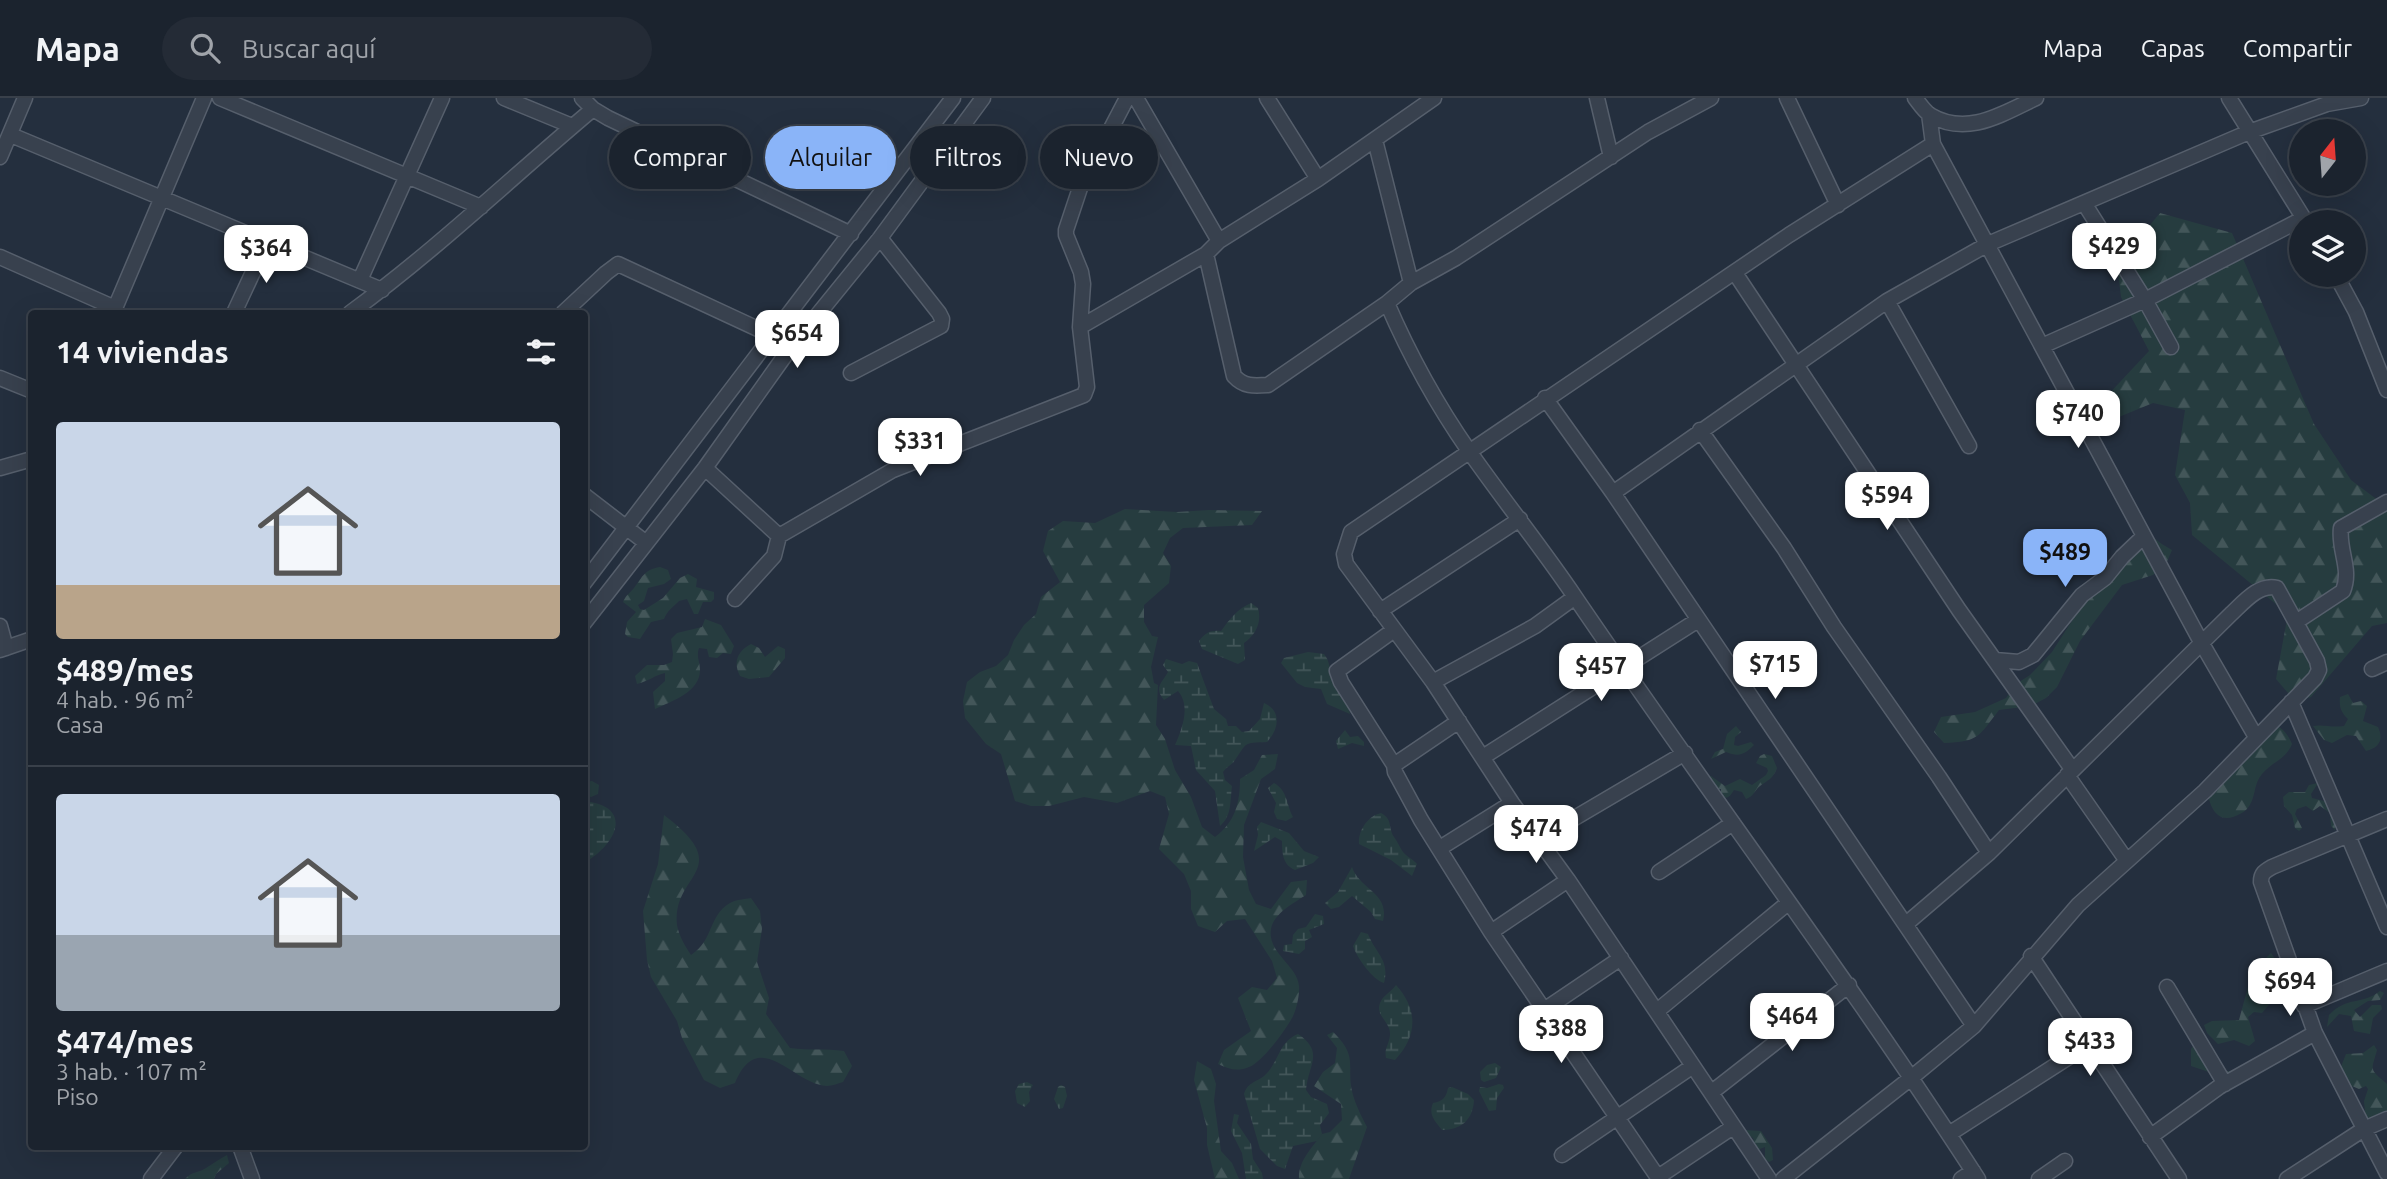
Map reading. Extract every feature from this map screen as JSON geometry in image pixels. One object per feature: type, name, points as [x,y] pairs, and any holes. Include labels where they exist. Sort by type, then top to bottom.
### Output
[{"type":"street","points":[[0,157],[25,98]]},
{"type":"street","points":[[0,257],[114,310],[204,98]]},
{"type":"street","points":[[220,98],[481,207]]},
{"type":"street","points":[[360,281],[442,98]]},
{"type":"street","points":[[504,98],[572,126]]},
{"type":"street","points":[[582,98],[593,110],[851,234]]},
{"type":"street","points":[[588,578],[953,98]]},
{"type":"street","points":[[589,602],[628,564],[705,468],[789,350],[880,238],[983,98]]},
{"type":"street","points":[[735,599],[774,556],[779,536],[893,470],[1084,395],[1087,387],[1080,327],[1083,284],[1066,230],[1080,188],[1127,98]]},
{"type":"street","points":[[1136,98],[1219,241]]},
{"type":"street","points":[[1267,98],[1318,179]]},
{"type":"street","points":[[1597,98],[1611,157]]},
{"type":"street","points":[[1206,254],[1234,376],[1240,383],[1268,385],[1387,303],[1410,283],[1456,258],[1648,132],[1711,98]]},
{"type":"street","points":[[1787,98],[1838,205]]},
{"type":"street","points":[[1915,98],[1929,114],[1959,124],[1983,122],[2036,98]]},
{"type":"street","points":[[2229,98],[2299,210]]},
{"type":"street","points":[[1613,493],[1887,301],[1988,244],[2249,132],[2327,104],[2361,98]]},
{"type":"street","points":[[1080,327],[1206,254],[1219,241],[1376,140],[1427,100]]},
{"type":"street","points":[[354,310],[382,290],[593,110]]},
{"type":"street","points":[[1929,114],[1933,144],[2201,642],[2256,737]]},
{"type":"street","points":[[10,135],[382,290]]},
{"type":"street","points":[[1376,140],[1410,283]]},
{"type":"street","points":[[1769,1179],[1568,880],[1512,803],[1433,682],[1346,564],[1344,554],[1351,532],[1545,398],[1933,144]]},
{"type":"street","points":[[2084,203],[2171,346]]},
{"type":"street","points":[[2042,346],[2145,300],[2289,228]]},
{"type":"street","points":[[851,373],[941,326],[939,313],[880,238]]},
{"type":"street","points":[[235,310],[267,242]]},
{"type":"street","points":[[566,310],[618,264],[773,336],[789,350]]},
{"type":"street","points":[[1735,273],[2127,860]]},
{"type":"street","points":[[818,278],[835,292]]},
{"type":"street","points":[[2342,287],[2356,312],[2387,390]]},
{"type":"street","points":[[1887,301],[1969,446]]},
{"type":"street","points":[[1387,303],[1433,393],[1469,451],[1520,519],[1788,903],[1849,985],[1949,1134],[1971,1176]]},
{"type":"street","points":[[0,378],[28,389]]},
{"type":"street","points":[[1545,398],[1613,493],[1973,1026]]},
{"type":"street","points":[[1700,430],[1790,557],[1834,627],[1939,776],[1989,853]]},
{"type":"street","points":[[0,468],[28,460]]},
{"type":"street","points":[[705,468],[779,536]]},
{"type":"street","points":[[588,498],[645,542]]},
{"type":"street","points":[[2296,622],[2343,591],[2346,566],[2341,528],[2387,502]]},
{"type":"street","points":[[1380,611],[1520,519]]},
{"type":"street","points":[[1995,660],[2019,663],[2033,656],[2082,596],[2105,579],[2122,557],[2144,536]]},
{"type":"street","points":[[610,549],[628,564]]},
{"type":"street","points":[[1783,1179],[1973,1026],[2078,905],[2205,791],[2315,678],[2319,670],[2317,661],[2277,588],[2262,588],[2201,642],[1989,853],[1906,924]]},
{"type":"street","points":[[1433,682],[1535,625],[1575,597]]},
{"type":"street","points":[[1483,757],[1698,620]]},
{"type":"street","points":[[0,626],[3,649],[28,640]]},
{"type":"street","points":[[1394,630],[1337,671],[1341,682],[1394,765],[1410,800],[1491,932],[1544,1010],[1659,1178],[1733,1127]]},
{"type":"street","points":[[2372,669],[2387,662]]},
{"type":"street","points":[[2291,702],[2387,927]]},
{"type":"street","points":[[1394,765],[1459,721]]},
{"type":"street","points":[[1539,839],[1685,753]]},
{"type":"street","points":[[1440,848],[1512,803]]},
{"type":"street","points":[[2387,819],[2272,867],[2261,876],[2315,1034],[2387,1173]]},
{"type":"street","points":[[1659,872],[1733,823]]},
{"type":"street","points":[[1491,932],[1568,880]]},
{"type":"street","points":[[1657,1011],[1788,903]]},
{"type":"street","points":[[2031,956],[2179,1179]]},
{"type":"street","points":[[1544,1010],[1621,958]]},
{"type":"street","points":[[2304,1006],[2387,971]]},
{"type":"street","points":[[1712,1092],[1849,985]]},
{"type":"street","points":[[2167,987],[2225,1084]]},
{"type":"street","points":[[2150,1137],[2225,1084],[2315,1034]]},
{"type":"street","points":[[1949,1134],[2089,1044]]},
{"type":"street","points":[[1562,1155],[1693,1066]]},
{"type":"street","points":[[2287,1179],[2364,1129],[2387,1119]]},
{"type":"street","points":[[151,1179],[173,1150]]},
{"type":"street","points":[[241,1150],[252,1179]]},
{"type":"street","points":[[2039,1179],[2065,1161]]},
{"type":"green space","points":[[2160,213],[2232,233],[2314,424],[2351,480],[2387,507],[2387,623],[2372,626],[2311,697],[2295,701],[2276,679],[2288,614],[2192,535],[2190,503],[2175,475],[2185,410],[2153,403],[2092,428],[2105,398],[2149,351],[2121,297],[2117,264]]},
{"type":"green space","points":[[1125,509],[1177,512],[1262,511],[1252,525],[1183,528],[1170,538],[1163,553],[1171,566],[1169,583],[1144,605],[1144,622],[1152,636],[1158,637],[1151,667],[1154,683],[1158,685],[1156,725],[1165,739],[1175,770],[1191,797],[1202,827],[1215,837],[1222,831],[1235,811],[1240,779],[1254,770],[1262,755],[1278,754],[1275,769],[1261,779],[1244,825],[1243,857],[1249,890],[1256,904],[1271,909],[1291,882],[1307,880],[1306,895],[1280,913],[1271,929],[1273,945],[1297,979],[1299,994],[1295,1012],[1266,1053],[1245,1069],[1233,1069],[1218,1064],[1224,1050],[1251,1031],[1238,998],[1252,987],[1267,990],[1277,978],[1272,961],[1245,919],[1227,921],[1215,932],[1198,926],[1191,909],[1191,891],[1184,874],[1159,849],[1169,814],[1165,797],[1150,791],[1117,803],[1084,797],[1049,806],[1031,806],[1015,801],[1001,754],[986,744],[965,718],[963,701],[967,682],[980,672],[996,666],[1008,655],[1024,625],[1036,614],[1041,597],[1060,582],[1043,551],[1048,531],[1063,521],[1095,523]]},
{"type":"green space","points":[[2144,520],[2154,538],[2172,550],[2166,564],[2153,575],[2122,585],[2080,641],[2057,687],[2046,698],[2031,706],[1999,710],[1982,732],[1972,739],[1944,743],[1934,732],[1941,717],[1975,712],[2006,698],[2016,684],[2030,675],[2052,652],[2097,582],[2134,549],[2135,533]]},
{"type":"green space","points":[[660,567],[668,570],[671,579],[664,584],[648,588],[644,601],[638,605],[640,609],[644,610],[663,598],[680,578],[688,574],[697,579],[696,587],[714,592],[714,599],[711,602],[703,602],[698,614],[694,614],[687,599],[679,601],[664,619],[651,622],[640,639],[628,637],[625,634],[627,622],[636,612],[623,602],[644,574]]},
{"type":"green space","points":[[1251,603],[1258,608],[1259,618],[1255,632],[1244,643],[1245,660],[1238,664],[1202,649],[1199,641],[1203,636],[1221,631],[1237,612]]},
{"type":"green space","points":[[705,619],[721,625],[734,646],[731,654],[709,657],[707,649],[699,648],[700,670],[695,684],[684,695],[655,709],[653,692],[665,681],[665,673],[637,684],[635,676],[647,665],[672,662],[671,639],[677,633],[702,627]]},
{"type":"green space","points":[[751,644],[759,648],[765,657],[778,646],[785,649],[785,658],[769,677],[749,679],[740,676],[738,658],[742,650]]},
{"type":"green space","points":[[1308,652],[1324,654],[1350,714],[1327,704],[1321,689],[1297,683],[1281,663],[1284,658]]},
{"type":"green space","points":[[1166,659],[1182,664],[1189,661],[1197,663],[1214,709],[1226,719],[1228,726],[1236,726],[1242,732],[1249,731],[1260,719],[1264,703],[1270,706],[1276,715],[1274,732],[1267,742],[1246,745],[1223,772],[1225,780],[1232,786],[1229,813],[1220,826],[1215,791],[1196,770],[1191,746],[1175,745],[1185,710],[1178,691],[1164,700],[1159,692],[1168,672],[1163,665]]},
{"type":"green space","points":[[2348,694],[2353,703],[2361,701],[2367,706],[2363,721],[2378,727],[2380,732],[2377,746],[2370,750],[2366,751],[2356,736],[2347,735],[2332,743],[2324,740],[2313,726],[2344,726],[2348,719],[2341,709],[2340,697]]},
{"type":"green space","points":[[2261,723],[2280,728],[2292,744],[2259,778],[2247,809],[2233,817],[2220,816],[2209,800],[2207,779],[2260,731]]},
{"type":"green space","points":[[1736,726],[1741,732],[1735,737],[1734,745],[1751,742],[1754,745],[1741,754],[1726,752],[1711,759],[1715,752],[1723,749],[1727,734]]},
{"type":"green space","points":[[1345,730],[1350,737],[1358,736],[1364,746],[1352,743],[1338,749],[1336,741]]},
{"type":"green space","points":[[1764,754],[1772,756],[1777,768],[1772,777],[1751,796],[1746,799],[1742,792],[1734,790],[1725,798],[1721,796],[1721,789],[1713,790],[1707,778],[1711,776],[1725,786],[1740,779],[1752,785],[1768,771],[1756,763]]},
{"type":"green space","points":[[588,782],[599,785],[598,794],[588,796]]},
{"type":"green space","points":[[1274,783],[1284,794],[1293,817],[1286,821],[1277,819],[1274,812],[1276,803],[1268,788]]},
{"type":"green space","points":[[2318,783],[2311,794],[2312,798],[2328,802],[2336,821],[2335,830],[2331,826],[2330,813],[2320,806],[2313,811],[2306,806],[2297,809],[2295,814],[2302,828],[2299,831],[2295,828],[2292,815],[2284,806],[2283,797],[2289,792],[2305,792],[2309,785]]},
{"type":"green space","points":[[588,802],[610,810],[615,817],[613,835],[588,860]]},
{"type":"green space","points":[[1381,813],[1389,821],[1392,834],[1403,852],[1417,864],[1412,876],[1391,860],[1359,844],[1365,824]]},
{"type":"green space","points":[[664,815],[686,834],[696,848],[699,861],[678,908],[678,929],[691,955],[704,942],[723,908],[732,902],[751,898],[760,911],[762,929],[757,962],[769,998],[766,1014],[790,1048],[844,1051],[852,1066],[843,1082],[827,1086],[815,1083],[766,1058],[755,1059],[744,1066],[735,1083],[720,1088],[704,1080],[682,1038],[677,1021],[651,977],[647,960],[643,911],[658,864]]},
{"type":"green space","points":[[1261,822],[1289,833],[1304,851],[1319,857],[1313,863],[1295,870],[1284,858],[1282,841],[1275,837],[1254,851],[1257,827]]},
{"type":"green space","points":[[1352,867],[1361,881],[1378,897],[1384,912],[1383,921],[1375,919],[1371,912],[1352,896],[1339,907],[1331,909],[1325,903],[1338,892]]},
{"type":"green space","points":[[1315,914],[1323,916],[1324,924],[1309,930],[1312,937],[1305,941],[1305,949],[1299,954],[1283,951],[1284,945],[1292,944],[1293,935],[1298,929],[1306,927]]},
{"type":"green space","points":[[1361,932],[1368,934],[1384,963],[1384,983],[1370,973],[1355,951],[1353,946]]},
{"type":"green space","points":[[2271,953],[2277,968],[2263,976],[2260,984],[2266,990],[2281,982],[2288,985],[2283,991],[2275,992],[2273,1000],[2262,1013],[2254,1012],[2248,1017],[2255,1041],[2249,1046],[2234,1040],[2218,1044],[2207,1033],[2204,1025],[2212,1021],[2239,1020],[2252,972]]},
{"type":"green space","points":[[1396,985],[1408,1003],[1412,1022],[1408,1042],[1395,1060],[1386,1058],[1390,1030],[1379,1008],[1383,998]]},
{"type":"green space","points":[[2380,991],[2384,993],[2380,1000],[2368,1001],[2354,1010],[2360,1017],[2372,1005],[2381,1005],[2382,1009],[2373,1018],[2370,1034],[2354,1031],[2351,1016],[2339,1014],[2327,1027],[2329,1015],[2336,1009]]},
{"type":"green space","points":[[1333,1032],[1349,1056],[1353,1095],[1367,1127],[1349,1179],[1299,1179],[1301,1166],[1310,1150],[1322,1134],[1330,1132],[1342,1120],[1341,1104],[1314,1086],[1323,1072],[1335,1063],[1337,1048],[1327,1035]]},
{"type":"green space","points":[[1298,1034],[1311,1047],[1313,1053],[1306,1090],[1311,1097],[1327,1104],[1329,1113],[1320,1125],[1322,1134],[1317,1141],[1293,1146],[1285,1169],[1277,1166],[1260,1149],[1244,1094],[1250,1085],[1269,1071],[1286,1042]]},
{"type":"green space","points":[[2374,1045],[2377,1050],[2373,1069],[2387,1084],[2387,1112],[2366,1122],[2364,1101],[2368,1089],[2366,1086],[2359,1089],[2347,1084],[2340,1069],[2346,1054],[2363,1053]]},
{"type":"green space","points":[[2193,1046],[2198,1046],[2221,1072],[2230,1071],[2230,1079],[2191,1066]]},
{"type":"green space","points":[[1197,1061],[1211,1069],[1216,1084],[1214,1101],[1221,1151],[1232,1163],[1239,1179],[1215,1179],[1207,1145],[1207,1128],[1194,1080]]},
{"type":"green space","points":[[1495,1063],[1501,1067],[1496,1078],[1484,1082],[1481,1080],[1480,1072],[1487,1065]]},
{"type":"green space","points":[[1027,1082],[1033,1085],[1029,1092],[1030,1101],[1025,1107],[1017,1103],[1015,1091],[1019,1084]]},
{"type":"green space","points":[[1499,1084],[1504,1088],[1497,1098],[1496,1110],[1489,1111],[1479,1091],[1480,1087]]},
{"type":"green space","points":[[1061,1085],[1065,1087],[1067,1096],[1063,1108],[1059,1109],[1054,1099]]},
{"type":"green space","points":[[1452,1087],[1468,1094],[1474,1100],[1473,1107],[1469,1118],[1461,1126],[1442,1130],[1431,1111],[1433,1103],[1444,1098],[1448,1088]]},
{"type":"green space","points":[[1234,1114],[1239,1115],[1237,1123],[1251,1144],[1253,1159],[1263,1179],[1246,1179],[1242,1153],[1231,1131]]},
{"type":"green space","points":[[1744,1130],[1761,1131],[1772,1148],[1773,1160],[1769,1162],[1765,1159],[1765,1147],[1757,1150],[1751,1142],[1754,1140]]},
{"type":"green space","points":[[227,1155],[229,1163],[214,1179],[185,1179],[203,1170]]}]
